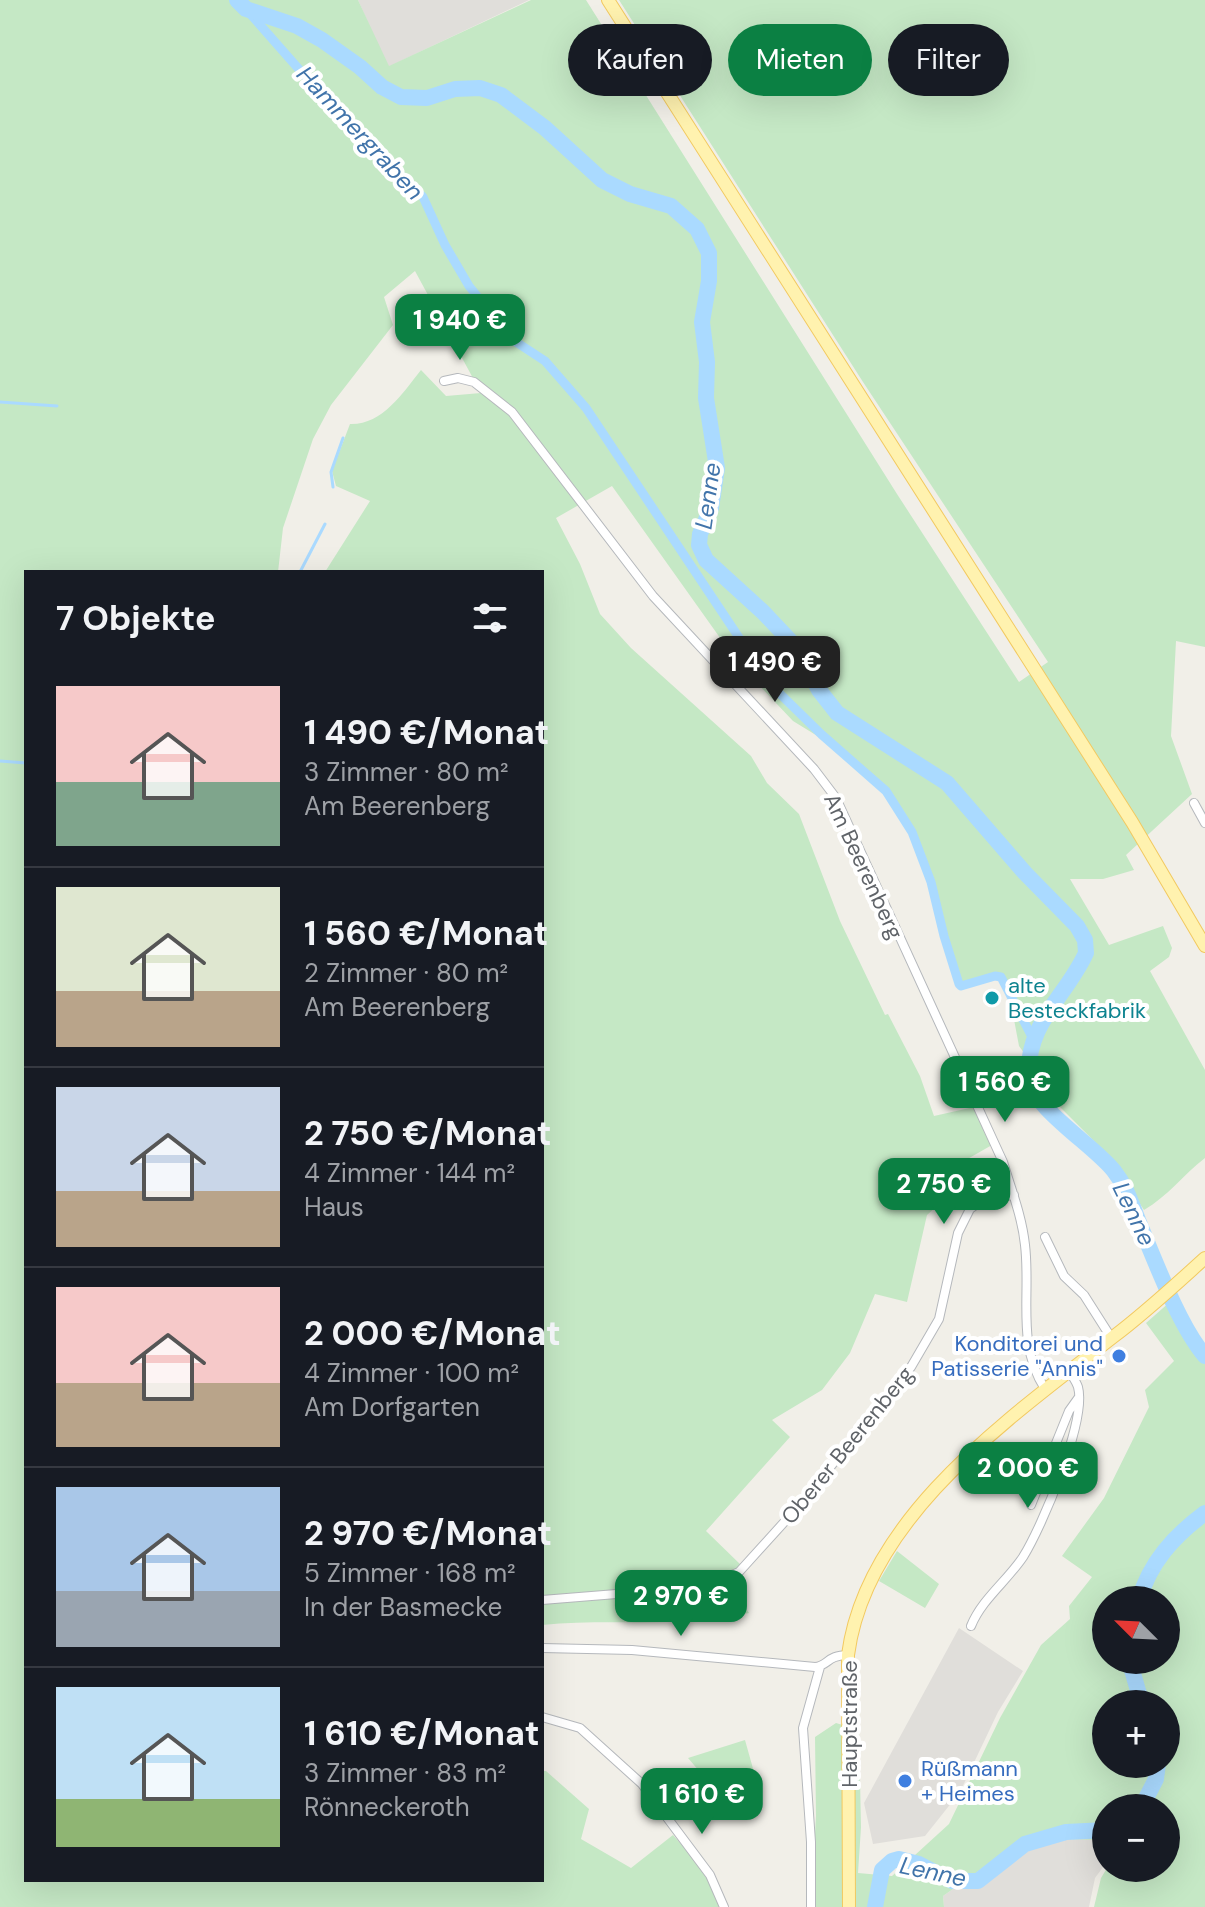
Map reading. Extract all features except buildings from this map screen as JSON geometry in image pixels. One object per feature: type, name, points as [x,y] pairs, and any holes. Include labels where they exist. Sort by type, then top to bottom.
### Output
[{"type":"main road","points":[[608,0],[1132,822],[1204,943]]},
{"type":"main road","name":"Hauptstraße","points":[[849,1907],[848,1655],[853,1627],[865,1593],[899,1536],[950,1474],[1045,1389],[1112,1339],[1205,1258]]},
{"type":"street","name":"Am Beerenberg","points":[[444,381],[458,378],[474,382],[512,412],[653,596],[826,784],[842,810],[904,950],[992,1133],[1014,1195],[1026,1248],[1028,1352],[1045,1389]]},
{"type":"street","points":[[1194,803],[1205,823]]},
{"type":"street","name":"Oberer Beerenberg","points":[[544,1600],[703,1587],[739,1572],[797,1508],[911,1367],[939,1319],[958,1233],[970,1209],[985,1198],[1014,1195]]},
{"type":"street","points":[[1047,1240],[1064,1276],[1084,1295],[1112,1339]]},
{"type":"street","points":[[971,1626],[976,1614],[1013,1571],[1032,1541],[1066,1455],[1076,1422],[1079,1397],[1076,1381],[1069,1371]]},
{"type":"street","points":[[1031,1505],[1069,1411],[1079,1397]]},
{"type":"street","points":[[544,1648],[632,1650],[820,1667]]},
{"type":"street","points":[[811,1907],[811,1842],[803,1725],[820,1667],[834,1656],[848,1655]]},
{"type":"street","points":[[544,1718],[580,1728],[642,1784],[710,1875],[724,1907]]},
{"type":"shaded area","points":[[358,0],[529,0],[388,67]]},
{"type":"shaded area","points":[[959,1628],[1023,1671],[998,1712],[960,1792],[925,1836],[873,1844],[864,1803]]},
{"type":"shaded area","points":[[1026,1838],[1092,1840],[1094,1882],[1089,1907],[944,1907],[943,1896]]},
{"type":"green space","points":[[0,0],[358,0],[389,66],[531,0],[586,0],[601,24],[568,24],[568,96],[646,96],[1019,682],[1048,662],[863,382],[680,96],[712,96],[712,24],[634,24],[619,0],[1205,0],[1205,647],[1176,641],[1171,736],[1192,794],[1126,855],[1134,870],[1103,879],[1070,879],[1109,945],[1163,926],[1172,948],[1169,957],[1150,971],[1205,1070],[1205,1158],[1161,1198],[1144,1210],[1107,1154],[1046,1093],[1041,1076],[1019,1046],[1009,993],[1003,979],[995,976],[961,986],[944,936],[931,882],[912,832],[886,791],[837,748],[793,721],[757,683],[723,642],[612,486],[556,518],[580,564],[600,614],[631,648],[751,756],[767,783],[799,814],[840,921],[885,1015],[888,1014],[920,1076],[934,1116],[974,1107],[992,1145],[950,1169],[948,1196],[927,1215],[907,1302],[875,1294],[850,1353],[822,1390],[772,1420],[790,1437],[706,1531],[742,1566],[727,1581],[749,1613],[698,1621],[544,1625],[544,570],[326,570],[370,501],[336,486],[332,471],[350,424],[382,414],[421,370],[446,396],[481,393],[415,271],[384,297],[393,325],[331,405],[313,439],[283,528],[278,570],[24,570],[24,1882],[544,1882],[546,1771],[589,1809],[581,1839],[631,1868],[673,1835],[700,1869],[722,1907],[0,1907]]},
{"type":"green space","points":[[1171,1301],[1193,1348],[1205,1363],[1205,1907],[1094,1907],[1100,1882],[1180,1882],[1180,1794],[1092,1794],[1092,1840],[1026,1838],[943,1896],[944,1907],[811,1907],[816,1816],[815,1737],[836,1723],[859,1730],[861,1827],[858,1873],[892,1876],[949,1824],[1000,1718],[1041,1645],[1070,1619],[1069,1606],[1092,1577],[1062,1556],[1104,1498],[1149,1407],[1145,1390],[1174,1361],[1146,1323]]},
{"type":"green space","points":[[897,1551],[939,1584],[925,1608],[879,1581]]},
{"type":"green space","points":[[745,1740],[759,1790],[723,1799],[688,1758]]},
{"type":"waterway","name":"Lenne","points":[[237,0],[246,9],[297,26],[322,40],[382,87],[401,97],[427,98],[455,89],[480,88],[501,95],[545,128],[602,180],[630,194],[671,206],[697,229],[709,253],[709,281],[702,322],[707,362],[706,398],[717,468],[711,508],[700,534],[699,545],[706,560],[797,648],[819,690],[837,713],[947,783],[1025,873],[1077,926],[1085,940],[1086,953],[1040,1026],[1029,1059],[1029,1078],[1041,1102],[1118,1177],[1177,1310],[1205,1356]]},
{"type":"waterway","name":"Hammergraben","points":[[246,9],[341,117],[423,197],[445,245],[469,286],[513,340],[545,361],[586,408],[770,684],[886,791],[912,832],[931,882],[959,984],[1001,977],[1034,1046]]},
{"type":"waterway","points":[[0,402],[57,406]]},
{"type":"waterway","points":[[333,487],[331,472],[343,438]]},
{"type":"waterway","points":[[301,570],[325,524]]},
{"type":"waterway","points":[[0,761],[24,763]]},
{"type":"waterway","name":"Lenne","points":[[1144,1586],[1164,1551],[1205,1513]]},
{"type":"waterway","name":"Lenne","points":[[1133,1674],[1138,1690]]},
{"type":"waterway","name":"Lenne","points":[[1148,1794],[1156,1778]]},
{"type":"waterway","name":"Lenne","points":[[875,1907],[882,1870],[892,1861],[899,1859],[919,1864],[952,1881],[978,1881],[1025,1844],[1066,1832],[1092,1831]]},
{"type":"place","name":"alte Besteckfabrik","points":[[992,998]]},
{"type":"place","name":"Konditorei und Patisserie \"Annis\"","points":[[1119,1356]]},
{"type":"place","name":"Rüßmann + Heimes","points":[[905,1781]]}]
